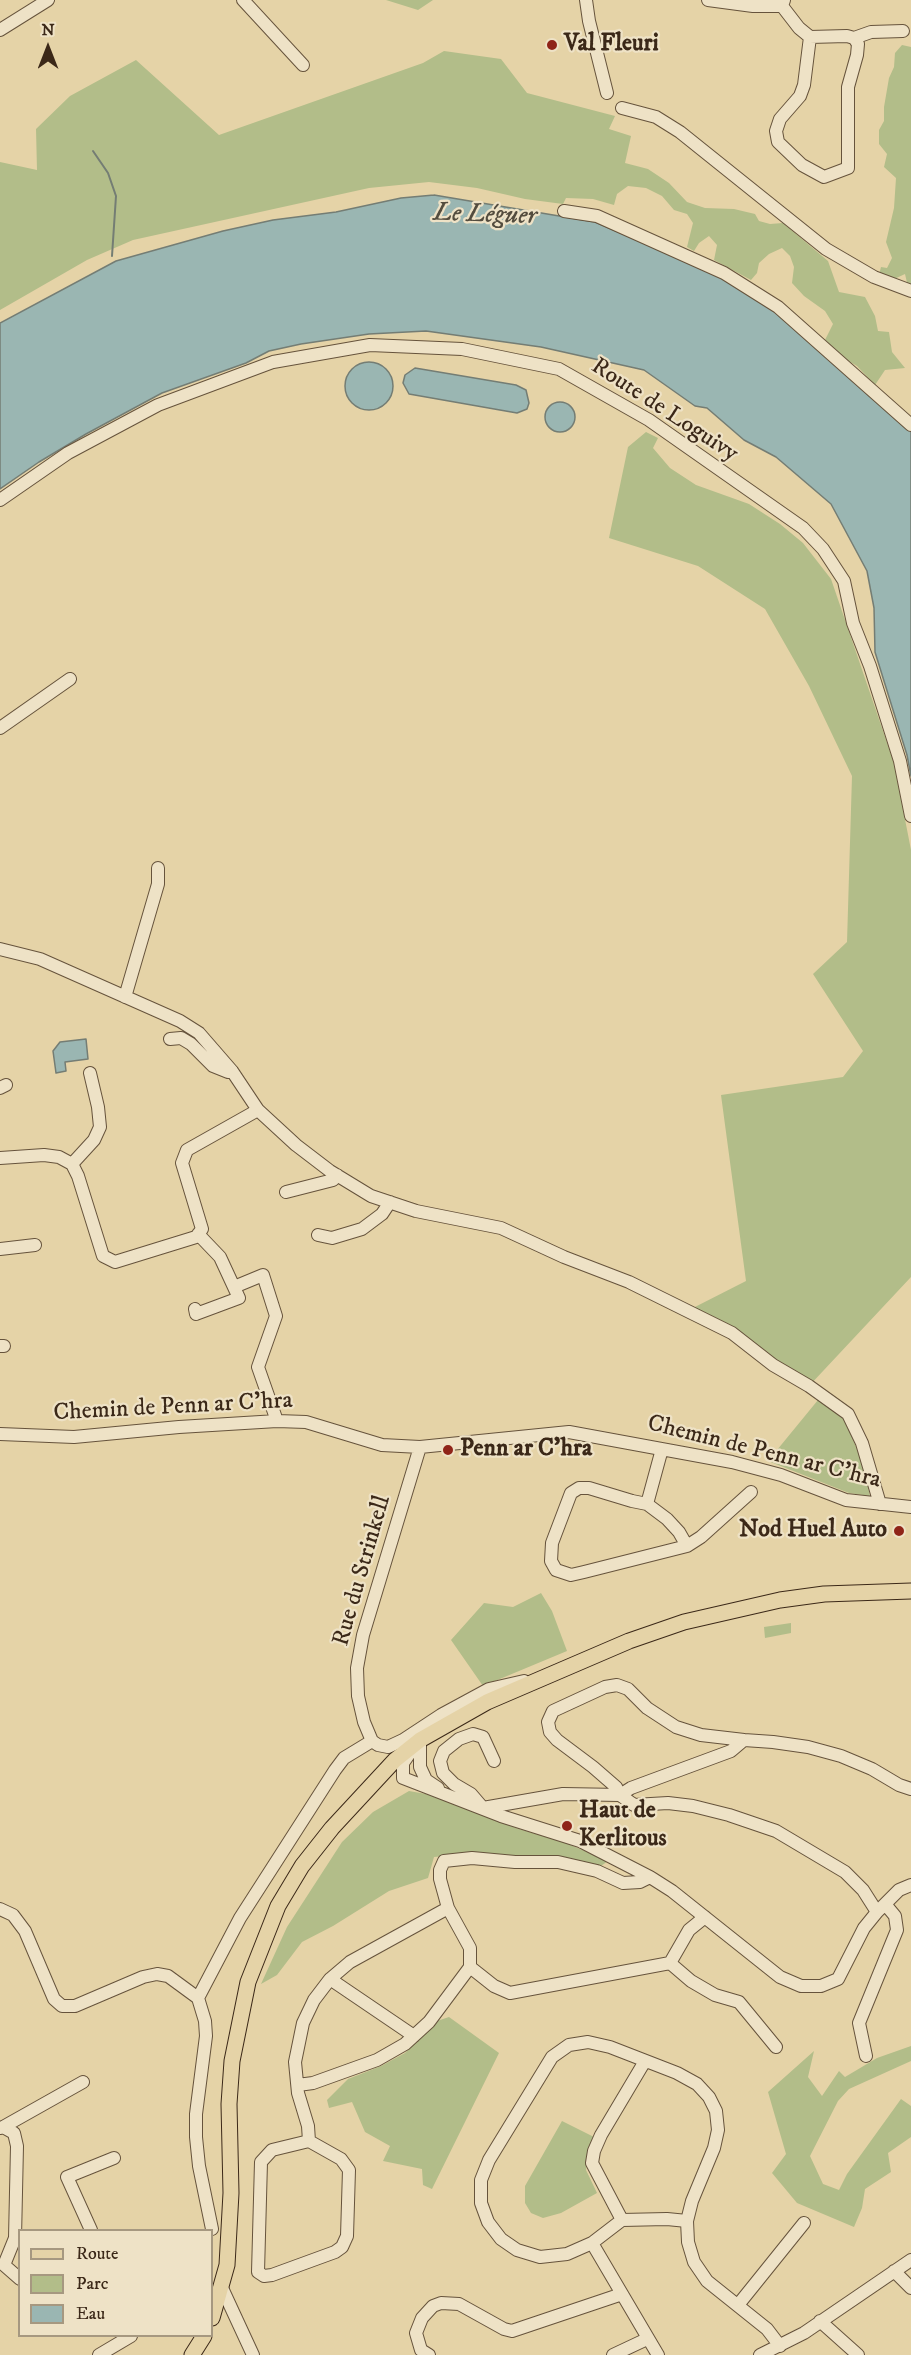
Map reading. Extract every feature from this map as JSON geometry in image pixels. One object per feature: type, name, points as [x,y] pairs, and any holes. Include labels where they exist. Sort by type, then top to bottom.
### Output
[{"type":"main road","points":[[213,2316],[227,2265],[231,2193],[229,2104],[232,2061],[248,1982],[278,1906],[302,1866],[332,1828],[395,1760],[420,1740],[479,1705],[629,1641],[684,1622],[740,1608],[824,1594],[911,1591]]},
{"type":"main road","points":[[192,2355],[203,2337]]},
{"type":"street","points":[[0,30],[48,0]]},
{"type":"street","points":[[243,0],[303,65]]},
{"type":"street","points":[[586,0],[607,93]]},
{"type":"street","points":[[708,0],[753,6],[783,3],[799,28],[810,37],[835,35],[854,38],[871,32],[903,32]]},
{"type":"street","points":[[810,37],[804,85],[800,96],[780,119],[776,131],[778,142],[784,150],[802,165],[824,177],[848,168],[848,87],[858,55],[858,44],[854,38]]},
{"type":"street","points":[[622,108],[656,117],[680,132],[826,249],[874,278],[911,291]]},
{"type":"street","points":[[564,211],[597,216],[724,273],[778,308],[911,424]]},
{"type":"street","name":"Route de Loguivy","points":[[0,500],[68,453],[158,405],[273,362],[370,345],[462,349],[559,369],[649,420],[803,528],[823,549],[844,581],[853,622],[870,666],[900,761],[911,816]]},
{"type":"street","points":[[0,728],[70,679]]},
{"type":"street","points":[[125,997],[158,884],[158,868]]},
{"type":"street","points":[[0,949],[40,959],[180,1022],[199,1034],[232,1071],[258,1110],[296,1145],[371,1196],[416,1211],[501,1228],[564,1257],[629,1282],[732,1333],[773,1365],[810,1386],[848,1414],[862,1443],[880,1504]]},
{"type":"street","points":[[170,1038],[181,1038],[191,1044],[213,1066],[228,1072],[232,1071]]},
{"type":"street","points":[[72,1164],[94,1140],[100,1127],[90,1073]]},
{"type":"street","points":[[195,1309],[196,1314],[239,1298],[220,1257],[200,1232],[182,1163],[187,1150],[258,1110]]},
{"type":"street","points":[[0,1158],[44,1155],[59,1157],[72,1164],[78,1176],[103,1256],[115,1262],[196,1237],[200,1232]]},
{"type":"street","points":[[286,1192],[333,1180],[337,1175]]},
{"type":"street","points":[[318,1235],[332,1238],[362,1229],[382,1214],[390,1202]]},
{"type":"street","points":[[0,1249],[35,1245]]},
{"type":"street","points":[[234,1287],[263,1275],[276,1316],[258,1367],[277,1421]]},
{"type":"street","name":"Chemin de Penn ar C'hra","points":[[0,1434],[74,1437],[277,1421],[306,1422],[382,1445],[420,1447],[569,1432],[732,1462],[781,1474],[846,1500],[911,1507]]},
{"type":"street","name":"Rue du Strinkell","points":[[372,1741],[364,1722],[358,1696],[357,1668],[363,1635],[420,1447]]},
{"type":"street","points":[[646,1503],[662,1449]]},
{"type":"street","points":[[687,1546],[668,1519],[646,1503],[589,1488],[579,1488],[571,1493],[552,1543],[551,1561],[556,1570],[570,1575],[687,1546],[701,1538],[751,1492]]},
{"type":"street","points":[[198,1998],[240,1918],[344,1758],[372,1741],[388,1747],[403,1740],[441,1715],[489,1689],[542,1677]]},
{"type":"street","points":[[866,2056],[859,2023],[897,1930],[895,1916],[881,1908],[845,1872],[776,1831],[693,1806],[668,1803],[634,1805],[620,1795],[616,1787],[592,1767],[556,1740],[550,1732],[548,1722],[553,1712],[605,1687],[617,1685],[628,1689],[647,1708],[676,1727],[701,1735],[808,1747],[842,1756],[872,1769],[898,1785],[911,1789]]},
{"type":"street","points":[[483,1808],[471,1794],[454,1784],[443,1773],[440,1761],[444,1751],[459,1739],[473,1734],[483,1737],[494,1761]]},
{"type":"street","points":[[404,1778],[403,1763],[420,1740]]},
{"type":"street","points":[[420,1740],[420,1767],[426,1780],[451,1795]]},
{"type":"street","points":[[483,1808],[563,1794],[620,1795],[631,1788],[730,1751],[744,1740]]},
{"type":"street","points":[[381,1776],[404,1778],[512,1820],[580,1841],[651,1877],[780,1977],[801,1986],[821,1986],[838,1979],[864,1928],[899,1890],[911,1885]]},
{"type":"street","points":[[298,2085],[377,2060],[405,2044],[436,2014],[470,1966],[471,1948],[448,1908],[440,1879],[440,1870],[444,1862],[472,1858],[515,1862],[558,1862],[597,1871],[623,1883],[640,1882],[651,1877]]},
{"type":"street","points":[[309,2141],[308,2126],[298,2093],[295,2062],[303,2023],[314,2000],[330,1979],[350,1962],[448,1908]]},
{"type":"street","points":[[0,1909],[13,1916],[25,1931],[54,1999],[62,2006],[75,2006],[143,1977],[157,1974],[168,1976],[198,1998],[205,2021],[206,2036],[196,2114],[196,2137],[199,2166],[212,2229]]},
{"type":"street","points":[[470,1966],[494,1986],[510,1993],[670,1963],[689,1930],[705,1917]]},
{"type":"street","points":[[670,1963],[691,1981],[715,1995],[739,2002],[776,2047]]},
{"type":"street","points":[[330,1979],[414,2036]]},
{"type":"street","points":[[687,2221],[622,2220],[592,2243],[567,2254],[540,2257],[517,2250],[501,2239],[488,2222],[481,2203],[481,2181],[489,2160],[552,2056],[569,2044],[588,2042],[610,2047],[677,2073],[697,2084],[709,2097],[716,2111],[718,2130],[714,2148],[692,2201],[687,2221],[688,2242],[694,2262],[706,2281],[768,2329],[780,2346]]},
{"type":"street","points":[[622,2220],[592,2163],[601,2135],[645,2061]]},
{"type":"street","points":[[2,2127],[83,2082]]},
{"type":"street","points":[[2,2127],[14,2133],[18,2158],[15,2238],[1,2266],[18,2277]]},
{"type":"street","points":[[309,2141],[341,2159],[349,2170],[346,2236],[342,2247],[335,2252],[264,2276],[258,2272],[261,2162],[272,2150],[309,2141]]},
{"type":"street","points":[[91,2229],[67,2177],[114,2158]]},
{"type":"street","points":[[738,2305],[804,2223]]},
{"type":"street","points":[[592,2243],[658,2355]]},
{"type":"street","points":[[760,2355],[780,2346],[820,2321],[911,2260]]},
{"type":"street","points":[[894,2271],[911,2288]]},
{"type":"street","points":[[222,2288],[253,2355]]},
{"type":"street","points":[[429,2355],[421,2350],[416,2333],[422,2318],[433,2306],[441,2302],[459,2304],[504,2329],[512,2331],[622,2294]]},
{"type":"street","points":[[820,2321],[858,2355]]},
{"type":"street","points":[[99,2355],[129,2337]]},
{"type":"street","points":[[613,2355],[647,2339]]},
{"type":"green space","points":[[386,0],[433,0],[418,10]]},
{"type":"green space","points":[[902,45],[911,47],[911,287],[908,287],[905,274],[892,280],[879,275],[881,267],[887,268],[892,258],[886,242],[894,208],[896,178],[884,167],[887,154],[879,144],[879,130],[884,121],[884,107],[889,78],[894,67],[895,53]]},
{"type":"green space","points":[[444,51],[501,59],[527,93],[615,116],[609,129],[631,136],[625,163],[648,169],[669,183],[687,202],[705,208],[734,209],[755,214],[759,221],[770,224],[783,223],[828,261],[839,292],[865,297],[875,316],[878,331],[889,332],[892,352],[905,368],[885,370],[875,385],[857,366],[842,357],[825,340],[833,324],[825,311],[804,296],[792,283],[794,267],[790,256],[782,248],[769,254],[759,263],[757,273],[751,280],[714,260],[717,245],[709,236],[699,243],[694,251],[687,247],[693,223],[687,214],[674,210],[662,196],[646,188],[628,186],[617,194],[614,205],[593,199],[566,198],[563,204],[525,199],[477,188],[429,182],[369,188],[133,240],[87,260],[0,310],[0,162],[37,170],[36,129],[70,96],[136,60],[219,135],[423,63]]},
{"type":"green space","points":[[646,432],[658,438],[653,448],[670,468],[696,485],[749,504],[780,524],[803,543],[831,579],[894,763],[911,850],[911,1277],[809,1386],[689,1310],[746,1281],[721,1095],[843,1077],[863,1051],[813,974],[847,942],[852,776],[809,686],[765,609],[698,566],[609,538],[628,447]]},
{"type":"green space","points":[[818,1400],[844,1417],[863,1464],[870,1496],[849,1493],[768,1461]]},
{"type":"green space","points":[[541,1593],[552,1611],[567,1651],[483,1686],[451,1640],[484,1603],[513,1607]]},
{"type":"green space","points":[[791,1623],[791,1633],[765,1638],[764,1627]]},
{"type":"green space","points":[[409,1791],[426,1794],[519,1829],[566,1843],[608,1861],[601,1866],[562,1858],[476,1853],[434,1857],[428,1878],[389,1891],[333,1926],[302,1942],[277,1975],[261,1984],[287,1927],[342,1842],[373,1812]]},
{"type":"green space","points":[[449,2017],[499,2053],[432,2189],[423,2185],[422,2169],[383,2161],[390,2146],[365,2132],[352,2102],[329,2108],[327,2100],[348,2079],[381,2066],[405,2053],[437,2021]]},
{"type":"green space","points":[[911,2046],[911,2061],[849,2089],[838,2101],[810,2156],[823,2184],[839,2190],[847,2174],[901,2099],[911,2106],[911,2137],[888,2153],[891,2172],[865,2189],[862,2208],[854,2227],[797,2203],[772,2173],[786,2154],[768,2092],[814,2051],[808,2077],[822,2096],[839,2071],[845,2077],[877,2058]]},
{"type":"green space","points":[[562,2121],[596,2138],[589,2151],[586,2170],[597,2193],[561,2213],[543,2218],[531,2213],[525,2203],[525,2186]]},
{"type":"water","name":"Le Léguer","points":[[434,195],[595,222],[718,275],[760,298],[911,429],[911,776],[907,755],[875,652],[874,608],[867,571],[831,504],[776,457],[744,440],[707,408],[695,406],[644,370],[541,347],[426,331],[369,334],[301,344],[269,351],[246,363],[162,393],[86,434],[0,489],[0,323],[116,261],[223,231],[273,220],[336,212],[401,198]]},
{"type":"water","points":[[364,362],[374,362],[386,369],[393,381],[393,391],[386,403],[374,410],[364,410],[349,399],[345,391],[345,381],[356,366]]},
{"type":"water","points":[[415,368],[516,385],[526,390],[529,403],[527,409],[517,413],[409,394],[403,383],[405,375]]},
{"type":"water","points":[[560,402],[566,403],[574,411],[574,423],[566,431],[560,432],[554,431],[546,423],[545,417],[546,411],[554,403]]},
{"type":"water","points":[[86,1039],[88,1059],[65,1062],[66,1071],[56,1073],[53,1051],[60,1042]]},
{"type":"waterway","points":[[93,151],[108,173],[116,196],[112,256]]},
{"type":"place","name":"Val Fleuri","points":[[552,45]]},
{"type":"place","name":"Penn ar C'hra","points":[[448,1450]]},
{"type":"place","name":"Nod Huel Auto","points":[[899,1531]]},
{"type":"place","name":"Haut de Kerlitous","points":[[567,1826]]}]
